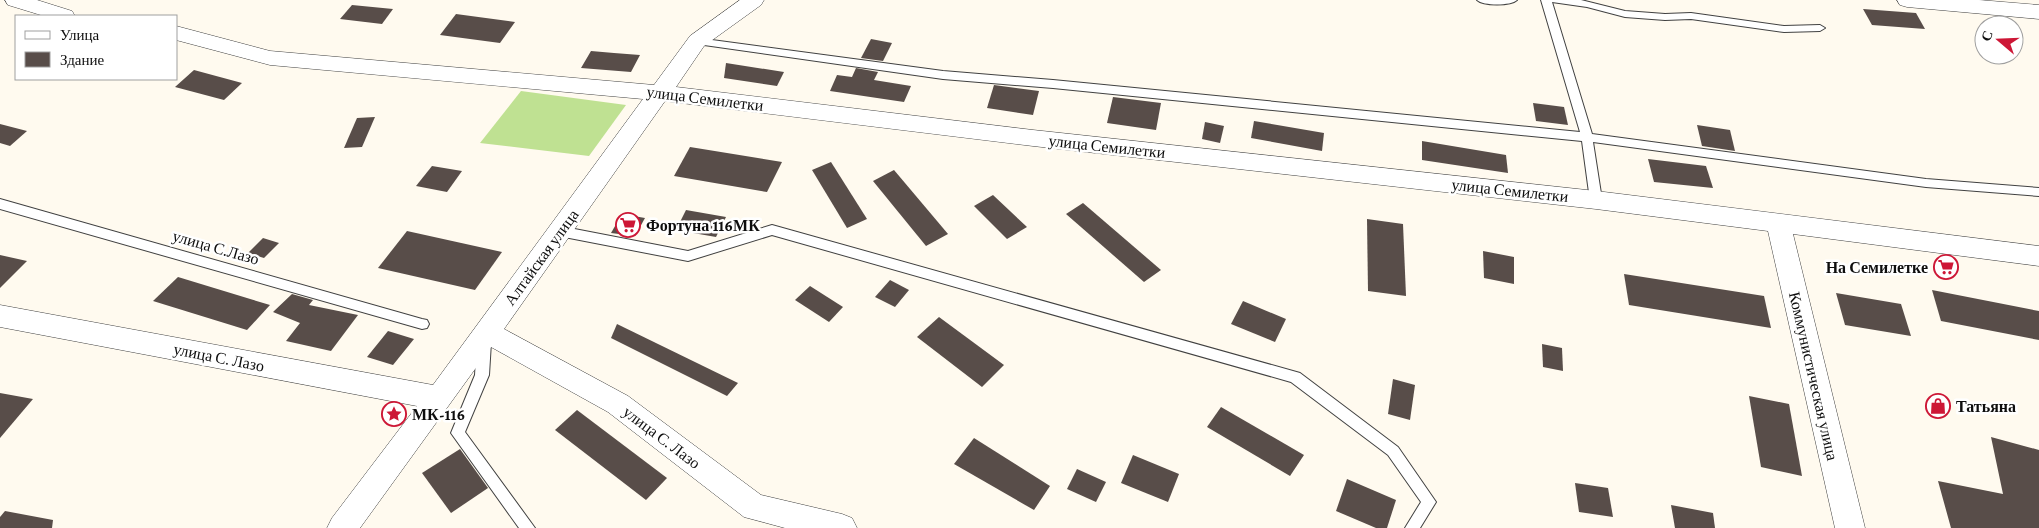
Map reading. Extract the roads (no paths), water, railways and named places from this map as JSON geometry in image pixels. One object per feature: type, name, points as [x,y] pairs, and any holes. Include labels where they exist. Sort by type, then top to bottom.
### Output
[{"type":"street","points":[[15,0],[62,15]]},
{"type":"street","name":"Алтайская улица","points":[[342,528],[439,398],[697,41],[754,0]]},
{"type":"street","points":[[1907,0],[2039,12]]},
{"type":"street","name":"улица Семилетки","points":[[178,34],[270,58],[660,93],[1033,138],[1596,200],[2039,256]]},
{"type":"street","name":"Коммунистическая улица","points":[[1778,223],[1850,528]]},
{"type":"street","name":"улица С. Лазо","points":[[0,316],[439,398]]},
{"type":"street","name":"улица С. Лазо","points":[[485,334],[618,404],[761,518],[842,528]]},
{"type":"lane","points":[[1482,0],[1512,0]]},
{"type":"lane","points":[[1546,0],[1587,137],[1596,200]]},
{"type":"lane","points":[[1555,0],[1587,4],[1625,14],[1665,17],[1691,16],[1784,29],[1820,28]]},
{"type":"lane","points":[[697,41],[943,75],[1053,84],[1587,137],[1926,183],[2039,192]]},
{"type":"lane","name":"улица С.Лазо","points":[[0,204],[422,324]]},
{"type":"lane","points":[[559,231],[688,256],[772,230],[1295,377],[1393,451],[1429,502],[1412,528]]},
{"type":"lane","points":[[485,334],[482,375],[458,433],[528,528]]},
{"type":"place","name":"Фортуна 116МК","points":[[628,225]]},
{"type":"place","name":"На Семилетке","points":[[1946,267]]},
{"type":"place","name":"Татьяна","points":[[1938,406]]},
{"type":"place","name":"МК-116","points":[[394,414]]}]
